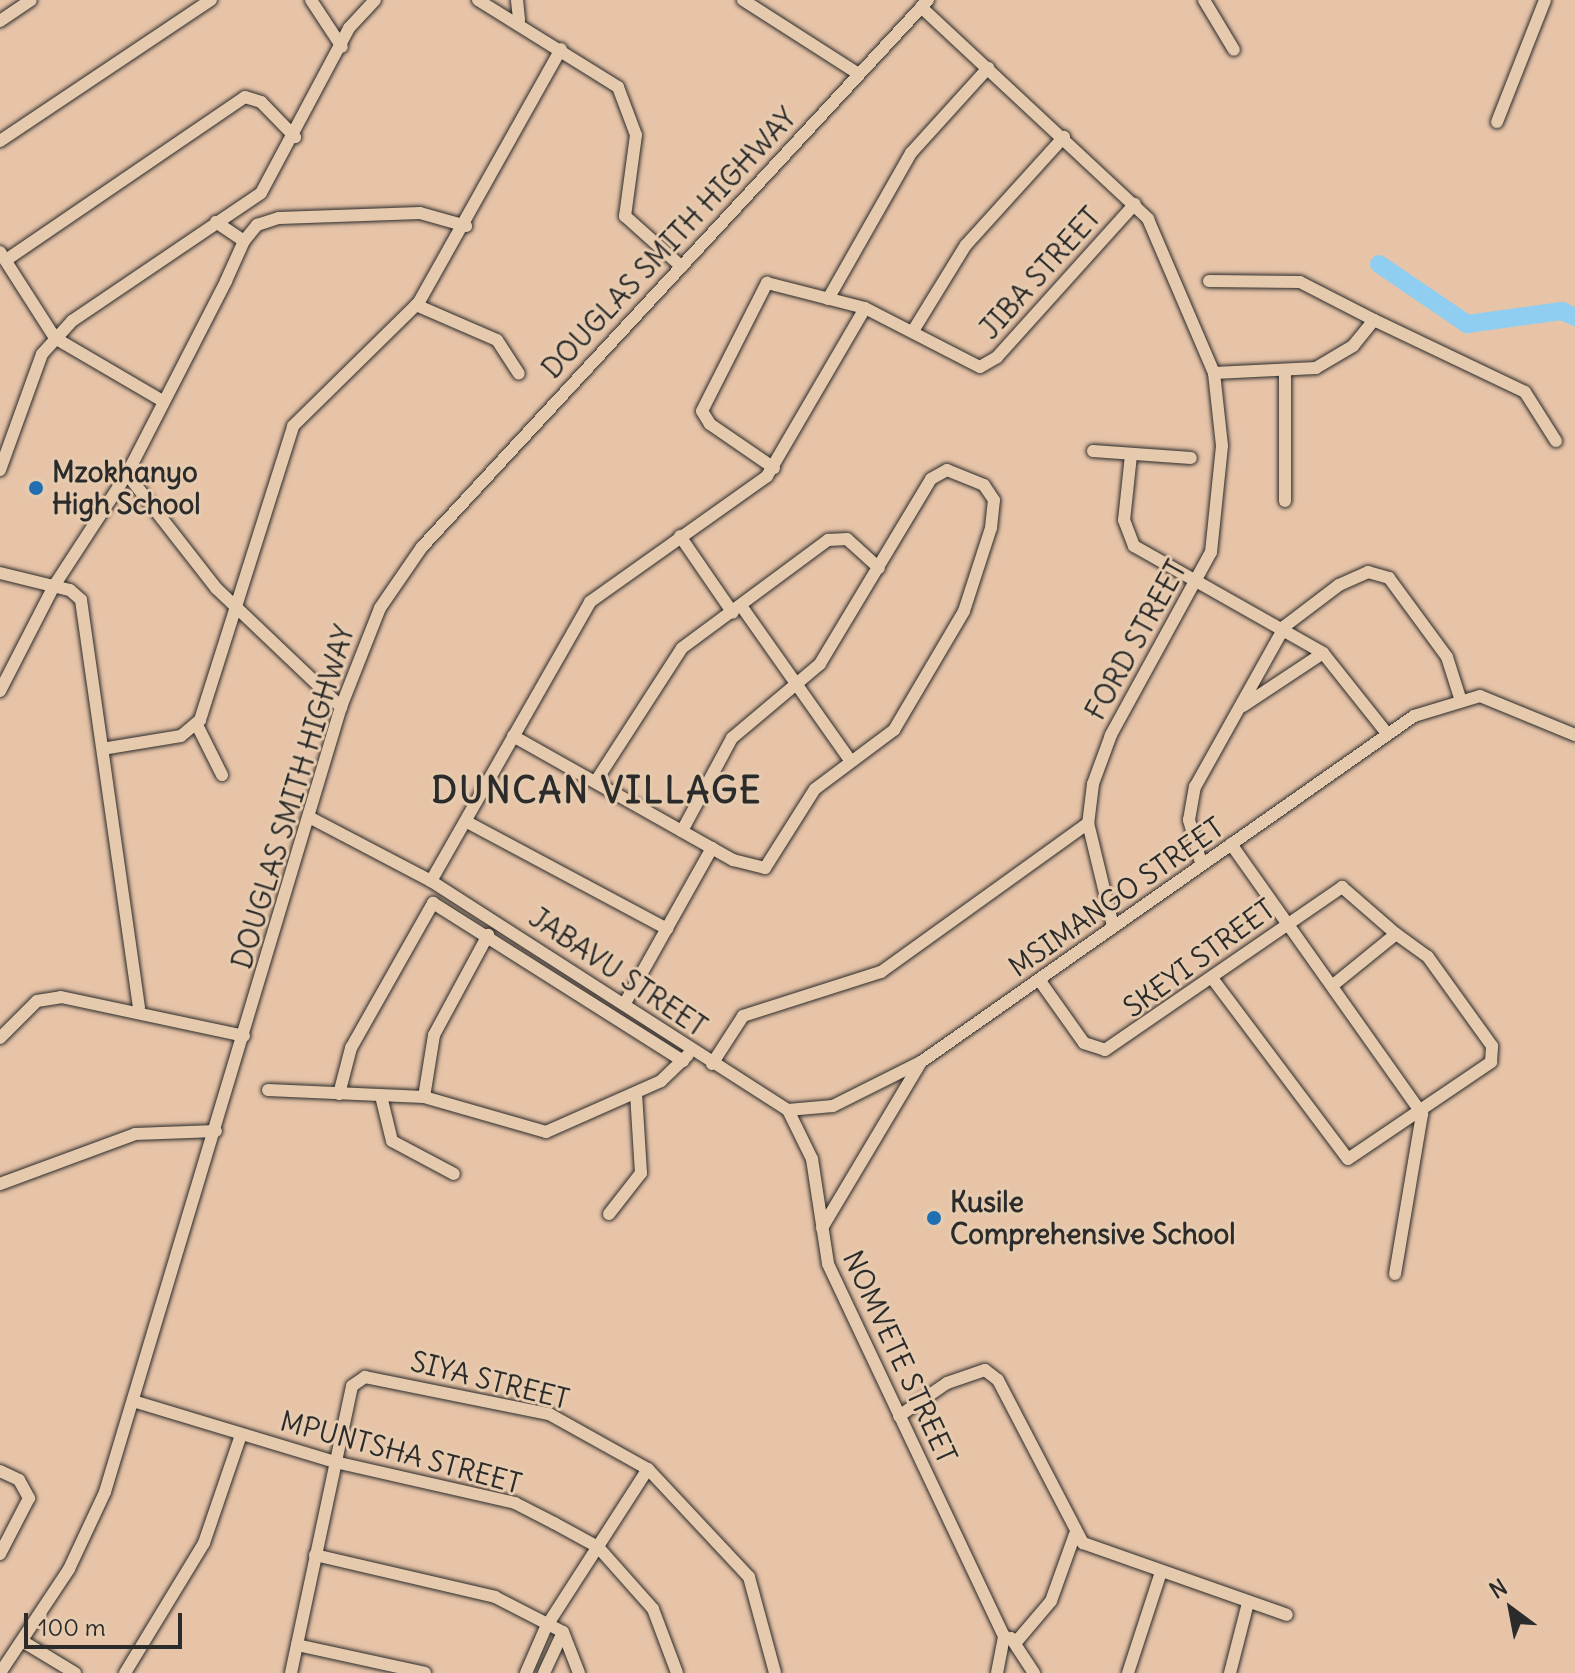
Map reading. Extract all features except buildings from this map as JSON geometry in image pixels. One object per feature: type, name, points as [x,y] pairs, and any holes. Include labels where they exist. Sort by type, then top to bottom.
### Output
[{"type":"street","points":[[0,21],[31,0]]},
{"type":"street","points":[[0,141],[211,0]]},
{"type":"street","points":[[311,0],[342,47]]},
{"type":"street","points":[[0,470],[33,367],[55,338],[261,193],[295,137],[349,28],[375,0]]},
{"type":"street","points":[[478,0],[519,20],[611,80],[627,100],[636,135],[623,209],[634,228],[682,267]]},
{"type":"street","points":[[517,0],[519,20]]},
{"type":"street","points":[[743,0],[857,73]]},
{"type":"street","points":[[1204,0],[1234,50]]},
{"type":"street","points":[[1497,122],[1545,0]]},
{"type":"street","name":"DOUGLAS SMITH HIGHWAY","points":[[0,1673],[92,1527],[164,1304],[341,707],[373,622],[403,571],[857,73],[924,4]]},
{"type":"street","name":"FORD STREET","points":[[924,4],[988,68],[1135,204],[1184,289],[1214,373],[1220,500],[1201,579],[1099,759],[1088,823],[1113,926]]},
{"type":"street","points":[[108,748],[181,736],[197,725],[293,426],[416,305],[466,226],[561,49]]},
{"type":"street","points":[[828,299],[911,153],[988,68]]},
{"type":"street","points":[[163,401],[55,338],[2,256],[248,96],[295,137]]},
{"type":"street","points":[[774,468],[710,424],[702,406],[767,283],[865,308],[913,331],[966,245],[1064,137]]},
{"type":"street","name":"JIBA STREET","points":[[913,331],[975,367],[997,357],[1135,204]]},
{"type":"street","points":[[0,691],[54,586],[127,474],[244,241],[257,225],[279,218],[420,213],[466,226]]},
{"type":"street","points":[[216,222],[244,241]]},
{"type":"street","points":[[1209,281],[1300,282],[1525,392],[1556,441]]},
{"type":"street","points":[[416,305],[497,340],[519,374]]},
{"type":"street","points":[[431,881],[597,593],[774,468],[865,308]]},
{"type":"street","points":[[1214,373],[1285,370],[1328,363],[1374,320]]},
{"type":"street","points":[[1285,370],[1285,501]]},
{"type":"street","points":[[1093,451],[1191,458]]},
{"type":"street","points":[[1131,455],[1124,520],[1130,541],[1285,626],[1323,653],[1385,731]]},
{"type":"street","points":[[513,736],[712,848],[765,868],[815,789],[894,730],[964,611],[993,518],[994,500],[984,485],[947,470],[936,475],[820,664],[732,738],[682,831]]},
{"type":"street","points":[[127,474],[234,606],[341,707]]},
{"type":"street","points":[[680,536],[798,685],[850,760]]},
{"type":"street","points":[[596,781],[670,659],[828,540],[847,539],[879,568]]},
{"type":"street","points":[[1201,863],[1189,809],[1285,626],[1339,585],[1379,572],[1399,587],[1447,657],[1460,698],[1504,703],[1575,735]]},
{"type":"street","points":[[0,573],[54,586],[81,600],[108,748],[139,1008]]},
{"type":"street","points":[[1241,707],[1323,653]]},
{"type":"street","name":"MSIMANGO STREET","points":[[788,1110],[833,1106],[921,1062],[1040,981],[1385,731],[1460,698]]},
{"type":"street","points":[[197,725],[222,775]]},
{"type":"street","name":"JABAVU STREET","points":[[309,817],[431,881],[788,1110]]},
{"type":"street","points":[[467,822],[667,929]]},
{"type":"street","points":[[712,1064],[743,1016],[881,972],[1088,823]]},
{"type":"street","points":[[1231,844],[1422,1114],[1395,1274]]},
{"type":"street","points":[[625,1003],[712,848]]},
{"type":"street","name":"SKEYI STREET","points":[[1040,981],[1084,1043],[1105,1050],[1342,887],[1396,934]]},
{"type":"street","points":[[339,1094],[351,1048],[425,909],[436,903],[683,1061]]},
{"type":"street","points":[[1212,978],[1338,1152],[1355,1158],[1487,1067],[1492,1046],[1428,957],[1396,934],[1332,986]]},
{"type":"street","points":[[424,1097],[434,1035],[488,935]]},
{"type":"street","points":[[0,1038],[48,997],[139,1008],[244,1036]]},
{"type":"street","points":[[268,1090],[424,1097],[546,1132],[636,1093],[683,1061],[692,1049]]},
{"type":"street","name":"NOMVETE STREET","points":[[921,1062],[820,1231],[828,1264],[1004,1636]]},
{"type":"street","points":[[609,1214],[641,1173],[636,1093]]},
{"type":"street","points":[[381,1096],[392,1141],[454,1174]]},
{"type":"street","points":[[788,1110],[812,1159],[820,1231]]},
{"type":"street","points":[[0,1184],[135,1134],[216,1131]]},
{"type":"street","points":[[899,1416],[947,1383],[979,1369],[991,1373],[1075,1534],[1160,1575],[1287,1615]]},
{"type":"street","name":"SIYA STREET","points":[[335,1462],[352,1386],[373,1378],[549,1414],[648,1469],[749,1577],[775,1673]]},
{"type":"street","name":"MPUNTSHA STREET","points":[[133,1401],[335,1462],[515,1503],[598,1547],[653,1609],[677,1673]]},
{"type":"street","points":[[125,1673],[198,1554],[241,1435]]},
{"type":"street","points":[[291,1673],[335,1462]]},
{"type":"street","points":[[526,1673],[546,1627],[648,1469]]},
{"type":"street","points":[[0,1471],[19,1480],[29,1498],[0,1554]]},
{"type":"street","points":[[1017,1641],[1047,1608],[1075,1534]]},
{"type":"street","points":[[315,1555],[469,1586],[546,1627],[563,1632]]},
{"type":"street","points":[[1128,1673],[1160,1575]]},
{"type":"street","points":[[1230,1673],[1248,1603]]},
{"type":"street","points":[[544,1673],[563,1632]]},
{"type":"street","points":[[563,1632],[579,1673]]},
{"type":"street","points":[[997,1673],[1004,1636],[1017,1641],[1034,1673]]},
{"type":"street","points":[[22,1641],[75,1673]]},
{"type":"street","points":[[297,1645],[425,1673]]},
{"type":"waterway","points":[[1379,264],[1467,324],[1562,311],[1575,317]]},
{"type":"place","name":"Mzokhanyo High School","points":[[36,488]]},
{"type":"place","name":"Kusile Comprehensive School","points":[[934,1218]]},
{"type":"district","name":"DUNCAN VILLAGE","points":[[597,791]]}]
